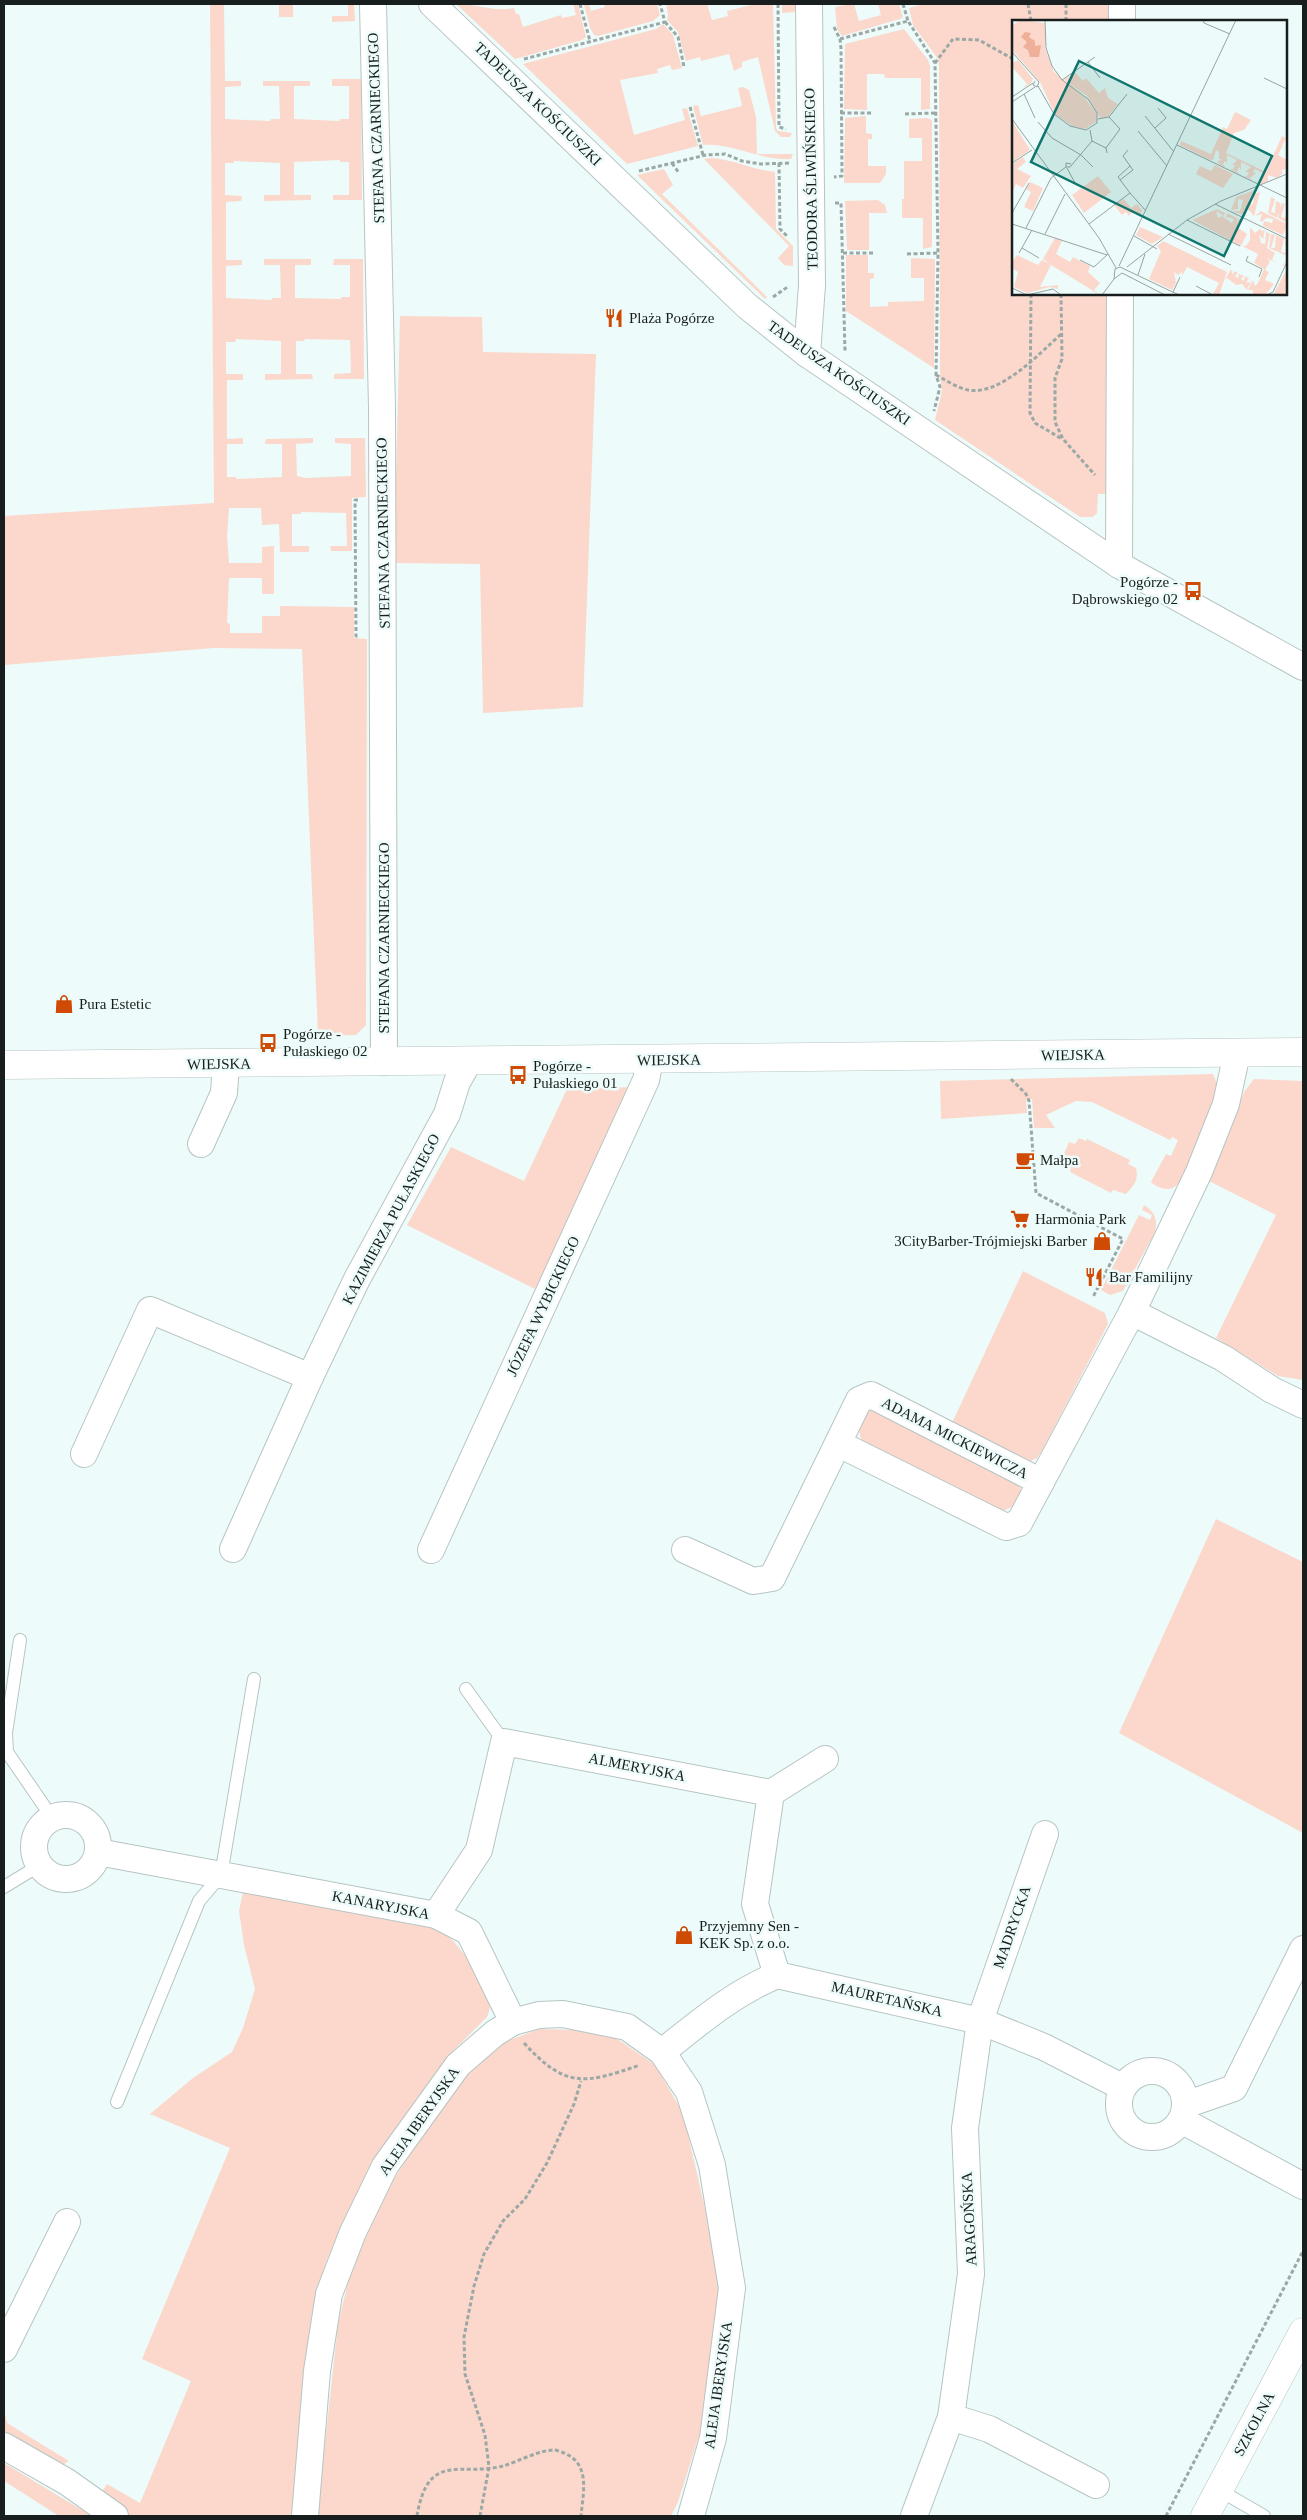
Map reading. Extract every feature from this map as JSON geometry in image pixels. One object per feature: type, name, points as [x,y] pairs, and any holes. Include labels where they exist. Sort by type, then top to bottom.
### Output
[{"type":"street","name":"STEFANA CZARNIECKIEGO","points":[[373,4],[382,408],[384,1062]]},
{"type":"street","name":"TADEUSZA KOŚCIUSZKI","points":[[432,4],[499,66],[747,306],[807,354],[1119,564],[1303,667]]},
{"type":"street","name":"TEODORA ŚLIWIŃSKIEGO","points":[[807,354],[819,173],[809,4]]},
{"type":"street","points":[[1122,4],[1122,20]]},
{"type":"street","points":[[1119,564],[1120,295]]},
{"type":"street","name":"WIEJSKA","points":[[4,1066],[1303,1052]]},
{"type":"street","name":"ADAMA MICKIEWICZA","points":[[839,1444],[1006,1527],[1019,1523],[1132,1312],[1199,1172],[1226,1104],[1237,1053]]},
{"type":"street","name":"JÓZEFA WYBICKIEGO","points":[[431,1550],[646,1080],[650,1060]]},
{"type":"street","name":"KAZIMIERZA PUŁASKIEGO","points":[[233,1549],[310,1376],[357,1279],[447,1114],[457,1082],[469,1061]]},
{"type":"street","points":[[201,1144],[224,1093],[226,1064]]},
{"type":"street","points":[[84,1454],[150,1310],[310,1376]]},
{"type":"street","points":[[1132,1312],[1223,1358],[1272,1390],[1303,1405]]},
{"type":"street","name":"ADAMA MICKIEWICZA","points":[[685,1550],[753,1581],[772,1578],[859,1400],[871,1394],[1041,1482]]},
{"type":"street","points":[[436,1915],[479,1850],[504,1742]]},
{"type":"street","name":"ALMERYJSKA","points":[[504,1742],[771,1793]]},
{"type":"street","points":[[662,2052],[722,2004],[755,1984],[777,1975],[755,1904],[771,1793],[825,1759]]},
{"type":"street","points":[[62,1816],[81,1819],[95,1833],[98,1852],[94,1863],[88,1871],[78,1877],[57,1878],[40,1865],[35,1855],[34,1844],[44,1825],[53,1818],[62,1816]]},
{"type":"street","name":"MADRYCKA","points":[[980,2021],[1045,1834]]},
{"type":"street","name":"KANARYJSKA","points":[[98,1852],[436,1915],[469,1932],[513,2022]]},
{"type":"street","points":[[1183,2112],[1182,2090],[1174,2080],[1163,2072],[1148,2070],[1134,2075],[1122,2087],[1118,2102],[1121,2118],[1129,2129],[1138,2135],[1158,2137],[1170,2132],[1183,2112],[1234,2088],[1303,1950]]},
{"type":"street","name":"MAURETAŃSKA","points":[[777,1975],[980,2021],[1044,2047],[1122,2087]]},
{"type":"street","name":"ALEJA IBERYJSKA","points":[[305,2516],[318,2371],[329,2294],[353,2232],[385,2166],[458,2065],[495,2033],[513,2022],[538,2015],[564,2014],[627,2027],[662,2052],[689,2092],[712,2165],[732,2288],[713,2438],[691,2516]]},
{"type":"street","name":"ARAGOŃSKA","points":[[914,2516],[951,2417],[971,2274],[965,2128],[980,2021]]},
{"type":"street","points":[[1183,2112],[1303,2186]]},
{"type":"street","points":[[4,2349],[67,2222]]},
{"type":"street","name":"SZKOLNA","points":[[1205,2516],[1303,2332]]},
{"type":"street","points":[[951,2417],[989,2429],[1096,2485]]},
{"type":"street","points":[[4,2446],[67,2482],[115,2516]]},
{"type":"lane","points":[[20,1640],[6,1733],[7,1752],[53,1818]]},
{"type":"lane","points":[[117,2102],[199,1901],[221,1875],[254,1680]]},
{"type":"lane","points":[[466,1689],[504,1742]]},
{"type":"lane","points":[[4,1887],[40,1865]]},
{"type":"lane","points":[[1219,2490],[1264,2516]]},
{"type":"path","points":[[580,4],[590,42]]},
{"type":"path","points":[[660,4],[665,22],[678,37],[684,67]]},
{"type":"path","points":[[778,4],[779,127],[781,130],[789,129]]},
{"type":"path","points":[[903,4],[908,22],[935,63],[938,253],[936,375],[940,387],[933,415]]},
{"type":"path","points":[[1028,4],[1031,20]]},
{"type":"path","points":[[1066,4],[1066,20]]},
{"type":"path","points":[[499,66],[665,22]]},
{"type":"path","points":[[840,39],[908,22]]},
{"type":"path","points":[[629,173],[703,155],[725,154],[742,162],[761,164],[797,163],[819,173],[842,176],[840,39],[833,23]]},
{"type":"path","points":[[935,63],[953,39],[979,40],[1012,58]]},
{"type":"path","points":[[690,107],[703,155]]},
{"type":"path","points":[[841,113],[872,113]]},
{"type":"path","points":[[905,114],[936,113]]},
{"type":"path","points":[[672,163],[679,173]]},
{"type":"path","points":[[828,203],[841,203],[845,356]]},
{"type":"path","points":[[842,253],[873,253]]},
{"type":"path","points":[[907,254],[938,253]]},
{"type":"path","points":[[765,302],[789,285]]},
{"type":"path","points":[[1031,295],[1030,413],[1035,423],[1063,439]]},
{"type":"path","points":[[1061,295],[1062,359],[1055,378],[1055,422],[1063,439],[1112,494],[1119,507]]},
{"type":"path","points":[[936,375],[966,390],[984,391],[1005,380],[1062,334]]},
{"type":"path","points":[[1006,1076],[1026,1094],[1029,1101],[1036,1193],[1123,1239],[1093,1297]]},
{"type":"path","points":[[513,2022],[519,2037],[544,2065],[569,2078],[581,2081],[611,2075],[649,2062],[662,2052]]},
{"type":"path","points":[[480,2516],[489,2467],[485,2435],[465,2374],[464,2337],[474,2286],[484,2254],[503,2221],[525,2199],[547,2163],[574,2104],[581,2081]]},
{"type":"path","points":[[1166,2516],[1303,2251]]},
{"type":"path","points":[[417,2516],[426,2488],[440,2472],[455,2468],[500,2466],[554,2450],[574,2457],[580,2466],[584,2478],[581,2516]]},
{"type":"shaded area","points":[[210,4],[224,4],[225,81],[241,81],[241,86],[225,87],[225,119],[270,121],[271,119],[280,119],[279,86],[263,86],[263,81],[310,81],[310,86],[294,86],[294,119],[339,121],[340,119],[349,119],[349,86],[332,86],[332,79],[361,79],[362,200],[333,200],[333,195],[349,195],[349,162],[340,162],[340,160],[294,162],[294,195],[311,195],[311,200],[264,201],[264,195],[280,195],[280,163],[234,161],[234,163],[225,163],[225,195],[242,196],[241,201],[226,202],[226,260],[242,260],[242,265],[226,266],[226,298],[272,300],[272,298],[281,298],[280,265],[264,265],[264,259],[311,259],[311,265],[295,265],[295,298],[341,299],[341,297],[350,297],[350,265],[333,265],[334,259],[363,259],[364,379],[334,379],[334,374],[351,373],[350,340],[305,339],[304,341],[296,341],[296,374],[312,374],[313,379],[265,380],[265,374],[281,374],[281,341],[236,339],[235,342],[226,342],[226,374],[243,374],[243,380],[227,380],[227,439],[243,438],[243,444],[227,444],[227,477],[236,477],[236,479],[282,477],[282,444],[265,444],[266,439],[313,438],[313,443],[296,444],[297,476],[306,478],[351,476],[351,444],[335,443],[335,438],[365,438],[366,497],[352,498],[352,551],[331,551],[330,546],[347,546],[346,513],[301,512],[301,514],[292,514],[292,546],[309,546],[309,552],[280,552],[279,524],[262,525],[261,508],[229,508],[227,536],[229,563],[262,563],[262,547],[274,546],[274,594],[262,594],[262,578],[229,578],[227,623],[230,624],[230,633],[262,633],[262,616],[280,616],[280,606],[354,607],[354,638],[367,639],[366,1025],[356,1035],[318,1036],[302,649],[214,648],[4,665],[4,516],[214,503]]},
{"type":"shaded area","points":[[279,4],[293,4],[293,17],[279,17]]},
{"type":"shaded area","points":[[348,4],[354,4],[355,21],[332,22],[332,16],[348,16]]},
{"type":"shaded area","points":[[456,4],[499,9],[514,8],[516,14],[519,14],[523,27],[561,15],[562,18],[576,15],[573,4],[578,4],[586,37],[582,40],[515,59]]},
{"type":"shaded area","points":[[584,4],[589,4],[591,11],[605,7],[604,4],[657,4],[660,15],[653,21],[598,36],[594,35],[590,28]]},
{"type":"shaded area","points":[[666,4],[707,4],[712,20],[728,16],[727,11],[755,4],[773,4],[776,128],[778,131],[792,133],[790,137],[781,137],[775,131],[758,57],[742,62],[742,67],[734,71],[729,54],[701,61],[700,57],[686,61],[678,32],[667,20]]},
{"type":"shaded area","points":[[782,4],[797,4],[797,12],[782,13]]},
{"type":"shaded area","points":[[854,4],[859,21],[881,15],[878,4],[899,4],[903,18],[842,36],[837,29],[835,7]]},
{"type":"shaded area","points":[[923,4],[1114,4],[1114,20],[1012,20],[1012,295],[1113,295],[1112,494],[1098,494],[1097,513],[1093,517],[1080,517],[935,420],[942,391],[940,377],[939,66],[938,59],[913,25],[909,8]]},
{"type":"shaded area","points":[[663,24],[673,35],[682,68],[672,70],[670,65],[657,69],[658,73],[620,80],[634,135],[685,120],[682,109],[687,108],[698,146],[627,164],[523,64],[656,29]]},
{"type":"shaded area","points":[[904,29],[928,60],[930,66],[930,109],[921,110],[921,78],[885,78],[884,74],[867,74],[867,110],[844,109],[845,44]]},
{"type":"shaded area","points":[[743,87],[749,90],[756,117],[757,154],[793,154],[791,159],[769,157],[714,145],[703,145],[693,106],[698,105],[701,116],[742,106],[738,88]]},
{"type":"shaded area","points":[[866,116],[866,133],[872,134],[872,139],[868,139],[868,166],[886,166],[886,174],[880,183],[844,183],[845,118]]},
{"type":"shaded area","points":[[927,118],[932,120],[932,247],[923,249],[923,218],[902,218],[902,199],[904,199],[904,161],[922,161],[922,138],[909,138],[909,119]]},
{"type":"shaded area","points":[[704,159],[727,160],[775,172],[776,229],[793,246],[793,266],[784,265],[778,258],[789,246]]},
{"type":"shaded area","points":[[664,169],[673,185],[662,194],[767,297],[765,299],[637,175]]},
{"type":"shaded area","points":[[878,200],[885,205],[887,213],[869,213],[869,250],[847,250],[845,201]]},
{"type":"shaded area","points":[[846,255],[868,255],[868,273],[874,273],[874,278],[870,279],[870,307],[888,306],[888,302],[924,301],[924,278],[911,278],[911,258],[935,259],[934,368],[846,311]]},
{"type":"shaded area","points":[[400,316],[482,317],[483,352],[596,354],[583,707],[483,713],[480,564],[394,563]]},
{"type":"shaded area","points":[[1213,1074],[1217,1090],[1206,1127],[1187,1170],[1176,1186],[1170,1189],[1157,1186],[1151,1182],[1166,1154],[1171,1156],[1178,1140],[1172,1137],[1170,1140],[1092,1102],[1076,1101],[1046,1115],[1055,1128],[1034,1128],[1032,1099],[1026,1100],[1027,1113],[941,1119],[940,1081]]},
{"type":"shaded area","points":[[1254,1079],[1303,1081],[1303,1380],[1278,1376],[1216,1338],[1276,1215],[1209,1181],[1244,1092]]},
{"type":"shaded area","points":[[633,1087],[535,1289],[407,1225],[451,1147],[524,1181],[567,1089]]},
{"type":"shaded area","points":[[1079,1138],[1086,1141],[1087,1139],[1130,1160],[1128,1164],[1136,1168],[1137,1176],[1126,1194],[1113,1190],[1111,1193],[1070,1172],[1071,1168],[1065,1164],[1068,1158],[1063,1156],[1069,1142],[1075,1144]]},
{"type":"shaded area","points":[[1144,1205],[1151,1210],[1155,1217],[1155,1232],[1123,1291],[1110,1295],[1101,1290],[1139,1215],[1150,1220],[1152,1215],[1142,1210]]},
{"type":"shaded area","points":[[1023,1271],[1105,1313],[1108,1324],[1044,1447],[1037,1458],[1029,1462],[952,1423]]},
{"type":"shaded area","points":[[870,1409],[1019,1484],[1022,1492],[1016,1505],[1001,1512],[863,1444],[859,1429],[860,1420]]},
{"type":"shaded area","points":[[1216,1519],[1303,1562],[1303,1833],[1119,1733]]},
{"type":"shaded area","points":[[243,1892],[441,1930],[458,1946],[464,1955],[476,1974],[491,2005],[487,2017],[450,2054],[416,2101],[347,2213],[326,2262],[311,2317],[306,2386],[292,2516],[127,2516],[99,2496],[107,2484],[140,2503],[191,2381],[142,2359],[230,2148],[150,2114],[193,2078],[232,2052],[243,2028],[255,1989],[244,1945],[239,1911]]},
{"type":"shaded area","points":[[539,2029],[576,2030],[616,2038],[655,2065],[683,2113],[718,2265],[720,2331],[707,2410],[678,2502],[671,2516],[317,2516],[338,2324],[351,2270],[382,2197],[459,2081],[497,2045]]},
{"type":"shaded area","points":[[4,2409],[7,2423],[69,2461],[61,2466],[4,2434]]},
{"type":"shaded area","points":[[4,2463],[92,2516],[59,2516],[4,2481]]},
{"type":"place","name":"Plaża Pogórze","points":[[614,318]]},
{"type":"place","name":"Pogórze - Dąbrowskiego 02","points":[[1193,591]]},
{"type":"place","name":"Pura Estetic","points":[[64,1004]]},
{"type":"place","name":"Pogórze - Pułaskiego 02","points":[[268,1043]]},
{"type":"place","name":"Pogórze - Pułaskiego 01","points":[[518,1075]]},
{"type":"place","name":"Małpa","points":[[1025,1160]]},
{"type":"place","name":"Harmonia Park","points":[[1020,1219]]},
{"type":"place","name":"3CityBarber-Trójmiejski Barber","points":[[1102,1241]]},
{"type":"place","name":"Bar Familijny","points":[[1094,1277]]},
{"type":"place","name":"Przyjemny Sen - KEK Sp. z o.o.","points":[[684,1935]]}]
